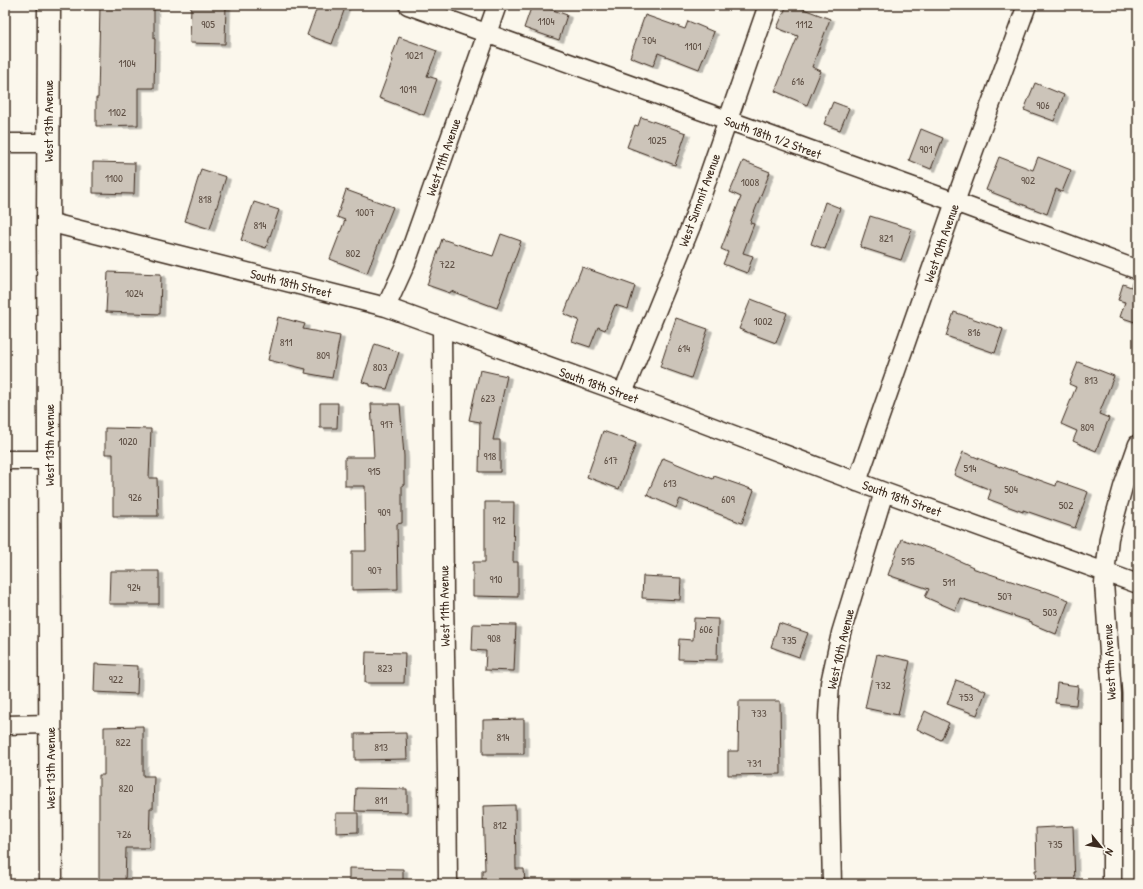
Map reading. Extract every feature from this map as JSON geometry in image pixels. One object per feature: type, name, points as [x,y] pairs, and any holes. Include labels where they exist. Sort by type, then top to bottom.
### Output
[{"type":"street","name":"West 13th Avenue","points":[[49,5],[48,222],[51,884]]},
{"type":"street","name":"South 18th 1/2 Street","points":[[408,5],[955,202],[1138,270]]},
{"type":"street","name":"West 11th Avenue","points":[[386,307],[406,263],[497,5]]},
{"type":"street","name":"West Summit Avenue","points":[[623,393],[691,226],[768,5]]},
{"type":"street","name":"West 10th Avenue","points":[[857,482],[955,202],[1027,5]]},
{"type":"street","points":[[5,143],[48,143]]},
{"type":"street","name":"South 18th Street","points":[[48,222],[386,307],[623,393],[884,492],[1138,584]]},
{"type":"street","name":"West 11th Avenue","points":[[442,328],[448,884]]},
{"type":"street","name":"West 9th Avenue","points":[[1112,884],[1112,694],[1104,583],[1109,538],[1123,487],[1138,444]]},
{"type":"street","points":[[5,460],[49,460]]},
{"type":"street","name":"West 10th Avenue","points":[[832,884],[828,716],[830,683],[841,633],[884,492]]},
{"type":"street","points":[[5,725],[50,724]]},
{"type":"building","points":[[100,5],[154,5],[154,88],[138,88],[138,125],[96,126]]},
{"type":"building","points":[[191,5],[226,5],[225,44],[190,43]]},
{"type":"building","points":[[318,5],[346,5],[332,44],[307,35]]},
{"type":"building","points":[[532,5],[539,5],[567,15],[559,40],[524,28]]},
{"type":"building","points":[[787,5],[793,5],[830,19],[812,67],[821,71],[807,105],[775,91],[798,36],[777,28]]},
{"type":"building","points":[[645,15],[685,29],[688,21],[714,32],[699,69],[658,53],[653,66],[630,57]]},
{"type":"building","points":[[399,37],[437,51],[427,76],[437,79],[424,115],[379,98],[393,60],[391,59]]},
{"type":"building","points":[[1035,83],[1064,95],[1054,121],[1024,110]]},
{"type":"building","points":[[833,102],[849,108],[840,130],[824,124]]},
{"type":"building","points":[[641,117],[686,133],[675,165],[627,147],[635,125],[638,126]]},
{"type":"building","points":[[921,129],[943,138],[931,169],[909,160]]},
{"type":"building","points":[[999,157],[1033,170],[1038,157],[1071,170],[1062,192],[1056,189],[1047,214],[986,190]]},
{"type":"building","points":[[743,161],[770,172],[750,223],[754,224],[743,253],[753,256],[747,273],[723,264],[728,252],[721,249],[741,197],[730,192]]},
{"type":"building","points":[[93,162],[135,163],[134,194],[93,193]]},
{"type":"building","points":[[201,169],[226,177],[210,229],[185,221]]},
{"type":"building","points":[[346,190],[393,207],[367,273],[330,259],[345,220],[337,217]]},
{"type":"building","points":[[254,202],[279,210],[266,248],[241,240]]},
{"type":"building","points":[[825,202],[840,208],[825,249],[811,244]]},
{"type":"building","points":[[870,216],[912,229],[901,260],[860,247]]},
{"type":"building","points":[[501,234],[521,241],[497,308],[451,291],[450,293],[427,285],[442,239],[493,256]]},
{"type":"building","points":[[582,267],[635,286],[628,309],[615,305],[605,330],[598,327],[590,347],[572,341],[579,320],[564,314]]},
{"type":"building","points":[[108,272],[161,274],[160,314],[106,312]]},
{"type":"building","points":[[1133,279],[1138,280],[1138,323],[1120,317],[1125,302],[1118,300],[1123,284],[1131,287]]},
{"type":"building","points":[[751,299],[787,313],[776,343],[739,329]]},
{"type":"building","points":[[954,312],[1003,329],[995,353],[946,336]]},
{"type":"building","points":[[278,317],[305,324],[303,329],[340,336],[332,378],[305,373],[306,369],[268,360]]},
{"type":"building","points":[[676,318],[708,329],[691,378],[660,367]]},
{"type":"building","points":[[375,344],[399,352],[387,389],[370,386],[370,384],[362,382]]},
{"type":"building","points":[[1078,362],[1114,376],[1099,414],[1109,418],[1096,451],[1073,441],[1077,431],[1061,424],[1076,387],[1069,384]]},
{"type":"building","points":[[480,370],[507,376],[493,440],[500,440],[500,472],[479,472],[480,422],[469,420]]},
{"type":"building","points":[[320,403],[338,403],[337,428],[320,428]]},
{"type":"building","points":[[371,404],[400,404],[404,456],[404,485],[402,485],[402,523],[397,524],[398,589],[352,590],[352,551],[366,551],[365,486],[345,486],[345,457],[374,457]]},
{"type":"building","points":[[105,428],[151,429],[149,478],[157,478],[158,516],[113,516],[113,454],[105,454]]},
{"type":"building","points":[[603,431],[636,443],[619,489],[587,477]]},
{"type":"building","points":[[963,452],[1000,467],[1056,486],[1057,481],[1088,492],[1075,528],[1023,510],[1023,512],[988,499],[991,490],[954,475]]},
{"type":"building","points":[[663,458],[713,479],[714,476],[754,490],[742,523],[680,499],[676,508],[647,495]]},
{"type":"building","points":[[485,502],[514,502],[513,562],[518,562],[518,597],[473,596],[473,562],[485,562]]},
{"type":"building","points":[[901,539],[940,552],[973,567],[972,568],[1069,600],[1056,634],[1032,624],[1032,622],[960,598],[955,610],[925,597],[929,589],[888,575]]},
{"type":"building","points":[[110,571],[159,571],[159,604],[109,604]]},
{"type":"building","points":[[643,576],[681,578],[680,600],[642,598]]},
{"type":"building","points":[[694,618],[718,619],[717,660],[678,659],[679,639],[693,640]]},
{"type":"building","points":[[779,623],[808,633],[799,657],[771,647]]},
{"type":"building","points":[[473,624],[516,625],[514,671],[485,670],[486,651],[472,650]]},
{"type":"building","points":[[366,652],[405,653],[404,683],[365,683]]},
{"type":"building","points":[[877,654],[910,661],[898,715],[865,708]]},
{"type":"building","points":[[95,664],[138,666],[137,694],[94,692]]},
{"type":"building","points":[[956,680],[986,691],[977,715],[947,704]]},
{"type":"building","points":[[1057,683],[1078,686],[1076,705],[1055,703]]},
{"type":"building","points":[[739,701],[780,701],[781,774],[728,775],[728,751],[738,751]]},
{"type":"building","points":[[925,711],[949,723],[941,740],[917,729]]},
{"type":"building","points":[[524,719],[524,754],[483,754],[483,720]]},
{"type":"building","points":[[143,726],[143,776],[154,776],[153,808],[150,808],[149,848],[126,848],[125,884],[99,884],[99,775],[104,775],[104,727]]},
{"type":"building","points":[[406,733],[407,759],[355,760],[355,734]]},
{"type":"building","points":[[356,788],[407,789],[407,812],[355,811]]},
{"type":"building","points":[[515,805],[516,869],[524,869],[525,884],[482,884],[482,870],[485,870],[483,806]]},
{"type":"building","points":[[336,813],[358,813],[358,832],[336,833]]},
{"type":"building","points":[[1073,826],[1075,884],[1036,884],[1036,828]]},
{"type":"building","points":[[349,868],[403,869],[403,884],[349,884]]}]
